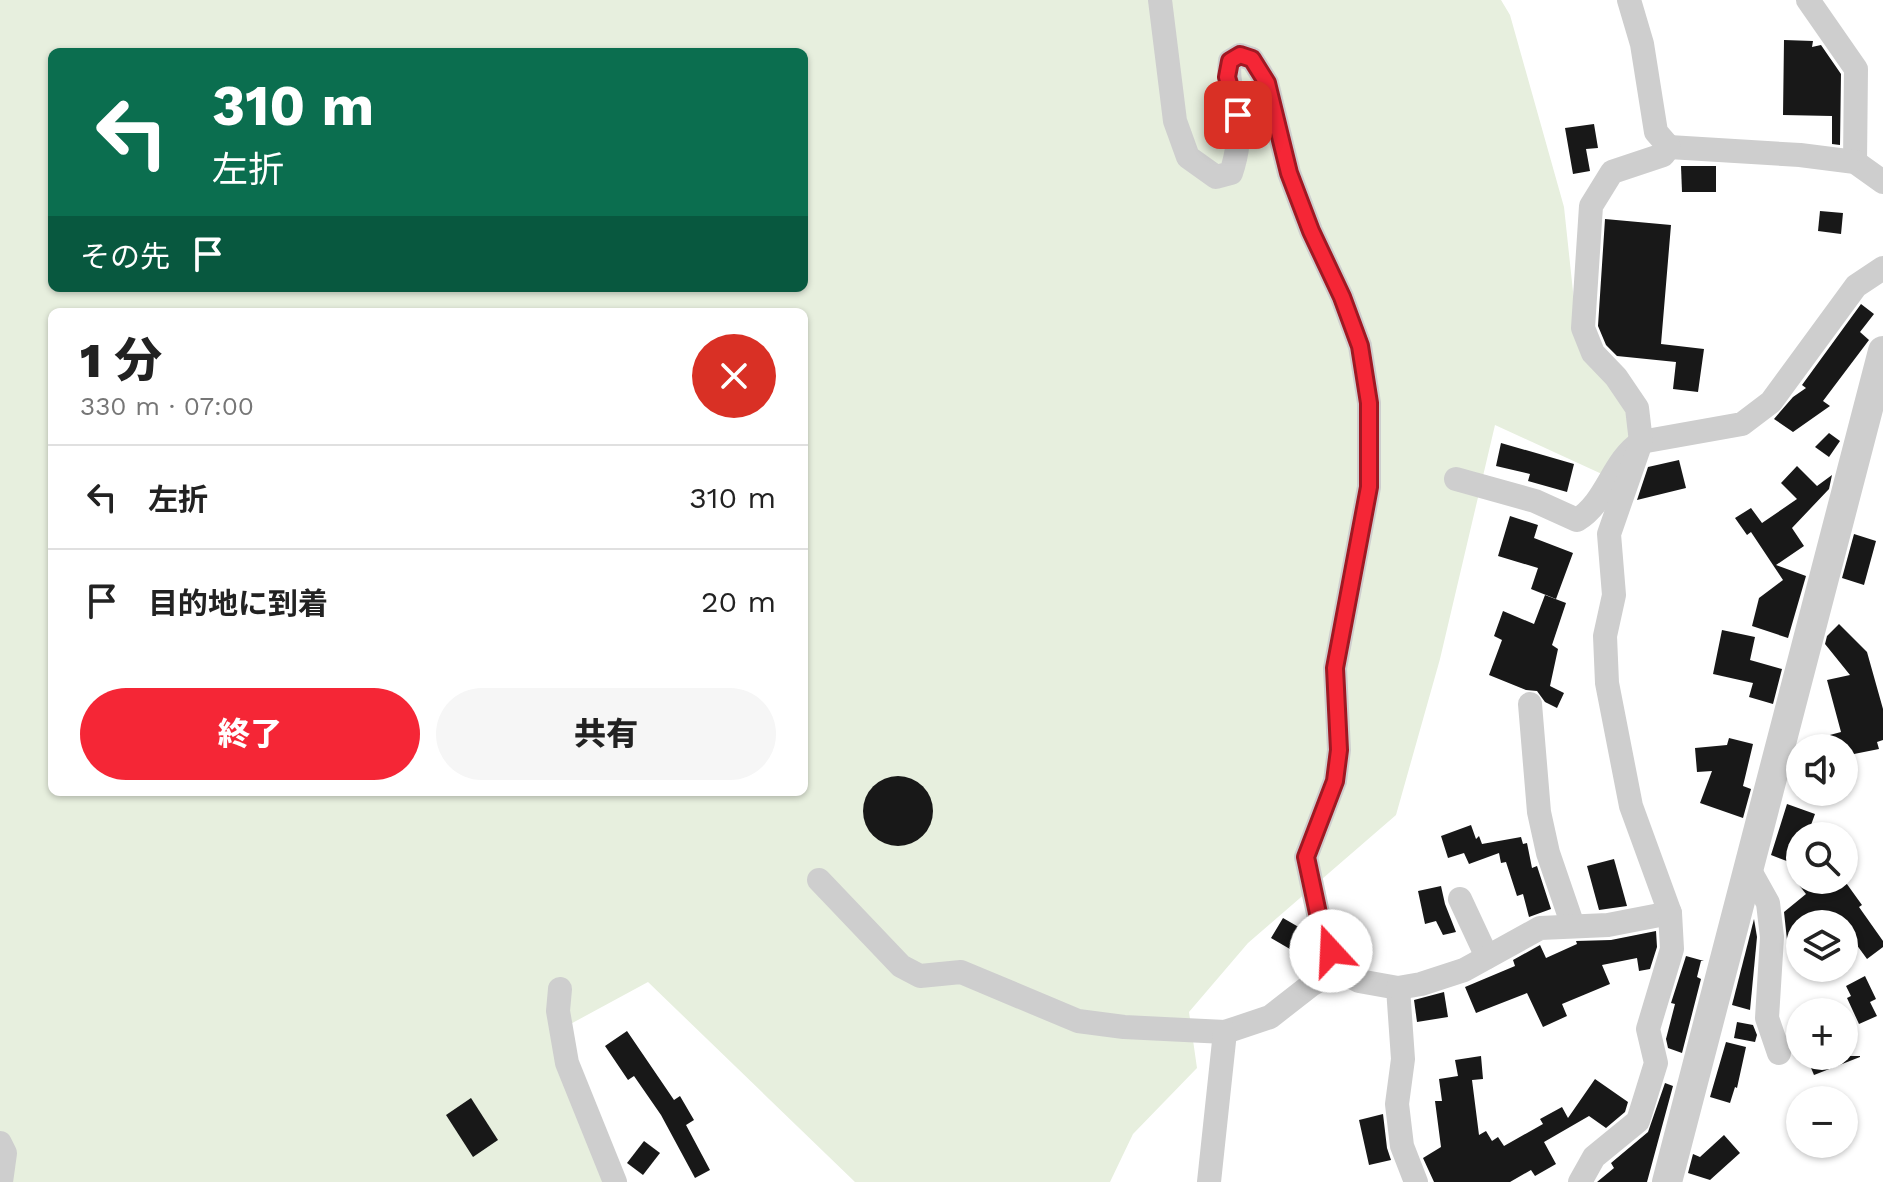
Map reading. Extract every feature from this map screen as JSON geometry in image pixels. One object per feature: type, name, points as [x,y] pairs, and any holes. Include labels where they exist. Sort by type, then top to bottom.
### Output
[{"type":"street","points":[[1160,0],[1175,121],[1188,157],[1216,177],[1231,173],[1236,160],[1238,115],[1227,77],[1230,61],[1240,55],[1252,59],[1267,83],[1289,173],[1360,346],[1369,403],[1369,487],[1335,668],[1339,750],[1335,781],[1306,857],[1319,918],[1339,970],[1359,981],[1398,988],[1464,970],[1540,928],[1608,925],[1670,913]]},
{"type":"street","points":[[1629,0],[1642,44],[1656,132],[1669,147],[1800,155],[1855,162],[1883,182]]},
{"type":"street","points":[[1808,0],[1856,69],[1855,162]]},
{"type":"street","points":[[1580,1182],[1594,1157],[1638,1121],[1656,1063],[1648,1029],[1672,949],[1670,913],[1631,806],[1607,683],[1605,636],[1614,595],[1609,534],[1641,442],[1637,408],[1616,377],[1593,353],[1583,328],[1591,206],[1612,172],[1663,155],[1669,147]]},
{"type":"street","points":[[1456,479],[1535,501],[1577,520],[1590,512],[1629,450],[1641,442],[1742,424],[1771,402],[1856,286],[1883,268]]},
{"type":"street","points":[[1667,1182],[1883,351]]},
{"type":"street","points":[[1530,704],[1539,812],[1548,853],[1573,926]]},
{"type":"street","points":[[1749,869],[1777,897],[1767,1018],[1779,1053]]},
{"type":"street","points":[[819,880],[901,966],[920,976],[961,972],[1078,1021],[1124,1027],[1225,1032],[1270,1017],[1311,985],[1339,970]]},
{"type":"street","points":[[1460,899],[1487,957]]},
{"type":"street","points":[[1398,988],[1403,1059],[1397,1104],[1402,1146],[1416,1182]]},
{"type":"street","points":[[560,989],[558,1011],[567,1063],[615,1182]]},
{"type":"street","points":[[1209,1182],[1225,1032]]},
{"type":"street","points":[[0,1143],[5,1153],[1,1182]]},
{"type":"green space","points":[[0,0],[1501,0],[1510,15],[1564,207],[1577,329],[1617,390],[1635,430],[1604,475],[1495,425],[1440,659],[1396,815],[1248,943],[1189,1012],[1197,1068],[1133,1134],[1110,1182],[855,1182],[648,982],[552,1034],[616,1182],[0,1182]]},
{"type":"building","points":[[1784,40],[1813,41],[1812,47],[1821,45],[1841,74],[1840,145],[1832,144],[1832,116],[1783,115]]},
{"type":"building","points":[[1594,124],[1598,148],[1586,149],[1590,171],[1573,174],[1565,128]]},
{"type":"building","points":[[1681,166],[1716,166],[1716,192],[1682,192]]},
{"type":"building","points":[[1820,211],[1843,213],[1841,234],[1818,231]]},
{"type":"building","points":[[1605,219],[1671,225],[1661,344],[1704,349],[1698,392],[1673,389],[1676,362],[1617,356],[1606,345],[1598,326]]},
{"type":"building","points":[[1861,304],[1874,314],[1860,332],[1869,340],[1823,401],[1830,406],[1793,432],[1774,419],[1793,397],[1806,388],[1802,385]]},
{"type":"building","points":[[1829,433],[1840,441],[1829,457],[1815,447]]},
{"type":"building","points":[[1501,443],[1574,464],[1567,492],[1528,481],[1530,474],[1496,466]]},
{"type":"building","points":[[1679,460],[1686,488],[1637,500],[1648,467]]},
{"type":"building","points":[[1797,466],[1817,486],[1832,475],[1829,489],[1792,528],[1804,546],[1776,565],[1806,576],[1788,638],[1752,626],[1759,598],[1783,580],[1751,532],[1747,535],[1735,518],[1751,508],[1762,523],[1797,499],[1781,483]]},
{"type":"building","points":[[1510,516],[1538,525],[1534,538],[1573,553],[1556,599],[1531,589],[1538,568],[1498,556]]},
{"type":"building","points":[[1854,534],[1876,541],[1864,585],[1842,578]]},
{"type":"building","points":[[1545,595],[1566,603],[1552,645],[1558,649],[1550,686],[1564,693],[1557,708],[1545,702],[1537,691],[1526,690],[1489,675],[1502,640],[1494,636],[1503,611],[1534,624]]},
{"type":"building","points":[[1839,624],[1867,652],[1883,709],[1883,740],[1877,742],[1879,749],[1858,753],[1858,734],[1834,734],[1841,732],[1827,680],[1850,675],[1825,644],[1827,636]]},
{"type":"building","points":[[1722,630],[1755,637],[1750,660],[1782,669],[1773,704],[1749,697],[1753,683],[1713,674]]},
{"type":"building","points":[[1729,738],[1753,744],[1743,786],[1751,789],[1743,818],[1700,803],[1712,771],[1697,772],[1695,748],[1727,745]]},
{"type":"building","points":[[898,776],[923,786],[933,811],[923,836],[898,846],[873,836],[863,811],[873,786]]},
{"type":"building","points":[[1786,806],[1815,814],[1812,822],[1786,822],[1786,861],[1771,855]]},
{"type":"building","points":[[1471,825],[1476,839],[1479,836],[1482,844],[1521,837],[1523,844],[1527,843],[1532,868],[1537,866],[1551,909],[1529,917],[1523,894],[1517,896],[1506,862],[1501,863],[1499,853],[1469,864],[1464,853],[1448,858],[1441,836]]},
{"type":"building","points":[[1614,859],[1627,906],[1599,910],[1587,866]]},
{"type":"building","points":[[1441,886],[1456,932],[1443,935],[1436,921],[1425,924],[1418,891]]},
{"type":"building","points":[[1806,894],[1854,894],[1862,905],[1859,907],[1883,941],[1883,947],[1867,959],[1858,947],[1858,910],[1786,910]]},
{"type":"building","points":[[1283,918],[1309,933],[1312,943],[1309,948],[1314,951],[1306,965],[1293,957],[1295,952],[1271,938]]},
{"type":"building","points":[[1754,919],[1757,937],[1750,1010],[1732,1005]]},
{"type":"building","points":[[1656,931],[1657,947],[1650,969],[1639,971],[1637,958],[1602,965],[1610,984],[1562,1004],[1567,1016],[1543,1027],[1527,993],[1476,1013],[1465,987],[1515,966],[1513,960],[1540,945],[1546,958],[1577,944],[1576,941],[1611,940]]},
{"type":"building","points":[[1686,956],[1704,961],[1701,961],[1697,977],[1701,979],[1682,1053],[1668,1048],[1666,1039],[1675,1004],[1671,1003]]},
{"type":"building","points":[[1865,976],[1876,999],[1870,1002],[1877,1016],[1859,1024],[1858,998],[1847,998],[1851,996],[1846,986]]},
{"type":"building","points":[[1444,992],[1448,1017],[1417,1022],[1414,1000]]},
{"type":"building","points":[[1737,1022],[1753,1025],[1757,1035],[1755,1042],[1734,1038]]},
{"type":"building","points":[[627,1031],[674,1100],[680,1096],[694,1120],[686,1125],[710,1170],[695,1178],[661,1115],[634,1076],[628,1080],[605,1046]]},
{"type":"building","points":[[1726,1042],[1746,1047],[1737,1088],[1730,1103],[1710,1097]]},
{"type":"building","points":[[1481,1056],[1483,1079],[1472,1080],[1479,1135],[1486,1131],[1492,1141],[1498,1137],[1504,1146],[1543,1124],[1540,1119],[1562,1107],[1568,1118],[1595,1079],[1628,1102],[1625,1112],[1606,1128],[1589,1116],[1544,1142],[1556,1164],[1535,1176],[1531,1170],[1510,1182],[1434,1182],[1423,1158],[1441,1147],[1435,1101],[1442,1101],[1439,1079],[1458,1076],[1455,1060]]},
{"type":"building","points":[[1665,1083],[1673,1086],[1647,1182],[1597,1182],[1614,1168],[1611,1163],[1648,1132]]},
{"type":"building","points":[[471,1098],[498,1140],[473,1157],[446,1115]]},
{"type":"building","points":[[1383,1114],[1391,1160],[1369,1165],[1359,1120]]},
{"type":"building","points":[[1724,1135],[1740,1153],[1710,1180],[1688,1173],[1693,1154],[1700,1157]]},
{"type":"building","points":[[644,1141],[660,1153],[643,1175],[627,1163]]},
{"type":"route","points":[[1238,115],[1227,77],[1230,61],[1240,55],[1252,59],[1267,83],[1289,173],[1360,346],[1369,403],[1369,487],[1335,668],[1339,750],[1335,781],[1306,857],[1319,918],[1331,951]]}]
